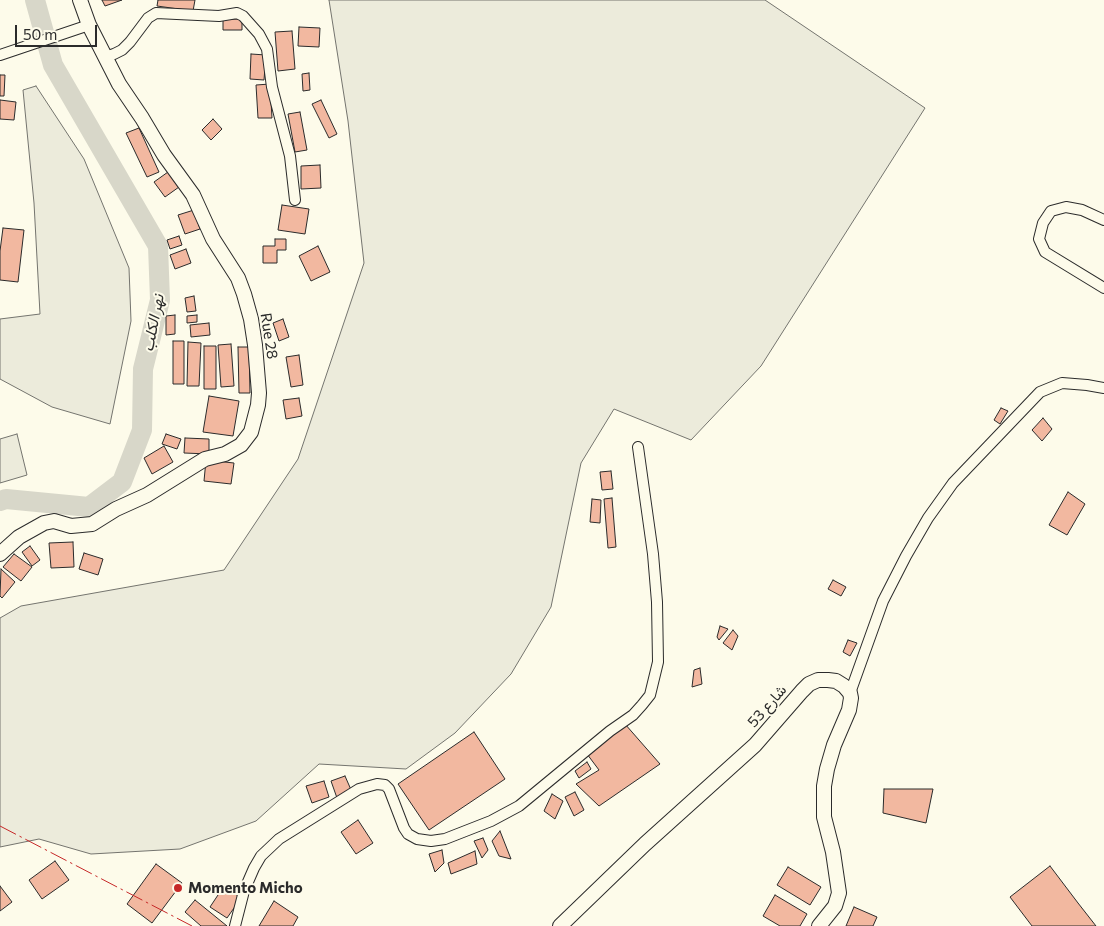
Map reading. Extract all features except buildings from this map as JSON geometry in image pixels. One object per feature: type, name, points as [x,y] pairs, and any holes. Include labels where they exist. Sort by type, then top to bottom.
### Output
[{"type":"street","name":"Rue 28","points":[[0,554],[19,537],[44,523],[54,521],[71,526],[92,524],[116,509],[147,495],[205,459],[226,454],[241,445],[248,437],[256,415],[259,393],[255,345],[251,319],[238,278],[213,239],[195,199],[164,155],[104,57],[80,0]]},
{"type":"street","points":[[104,57],[122,50],[148,18],[156,13],[219,16],[238,13],[244,16],[259,34],[267,49],[272,87],[290,156],[295,200]]},
{"type":"street","points":[[0,55],[89,25]]},
{"type":"street","points":[[1104,220],[1082,210],[1066,207],[1051,211],[1043,222],[1039,238],[1045,252],[1104,288]]},
{"type":"street","points":[[819,926],[838,900],[838,880],[824,817],[823,798],[827,768],[834,745],[851,704],[850,693],[883,602],[902,564],[928,518],[953,483],[1040,392],[1062,383],[1104,388]]},
{"type":"street","points":[[235,926],[244,891],[261,856],[279,839],[359,789],[377,784],[385,785],[389,789],[408,834],[417,839],[431,841],[445,839],[491,821],[519,806],[610,731],[634,715],[650,695],[658,662],[657,602],[653,554],[638,447]]},
{"type":"street","name":"شارع 53","points":[[560,926],[645,844],[735,765],[755,745],[790,702],[809,684],[818,680],[836,681],[850,693]]},
{"type":"shaded area","points":[[329,0],[765,0],[925,108],[761,366],[691,440],[614,409],[581,463],[551,607],[511,674],[455,733],[406,769],[319,764],[256,821],[180,849],[91,854],[39,839],[0,847],[0,618],[21,606],[224,570],[298,459],[364,263],[348,121]]},
{"type":"shaded area","points":[[36,86],[84,159],[129,268],[131,321],[110,424],[52,407],[0,379],[0,319],[40,314],[34,203],[23,90]]},
{"type":"shaded area","points":[[17,434],[27,475],[0,483],[0,439]]},
{"type":"waterway","name":"نهر الكلب","points":[[0,501],[6,499],[89,507],[122,482],[142,430],[143,369],[160,300],[158,246],[53,65],[35,0]]},
{"type":"power","points":[[0,826],[192,926]]},
{"type":"place","name":"Momento Micho","points":[[178,888]]}]
